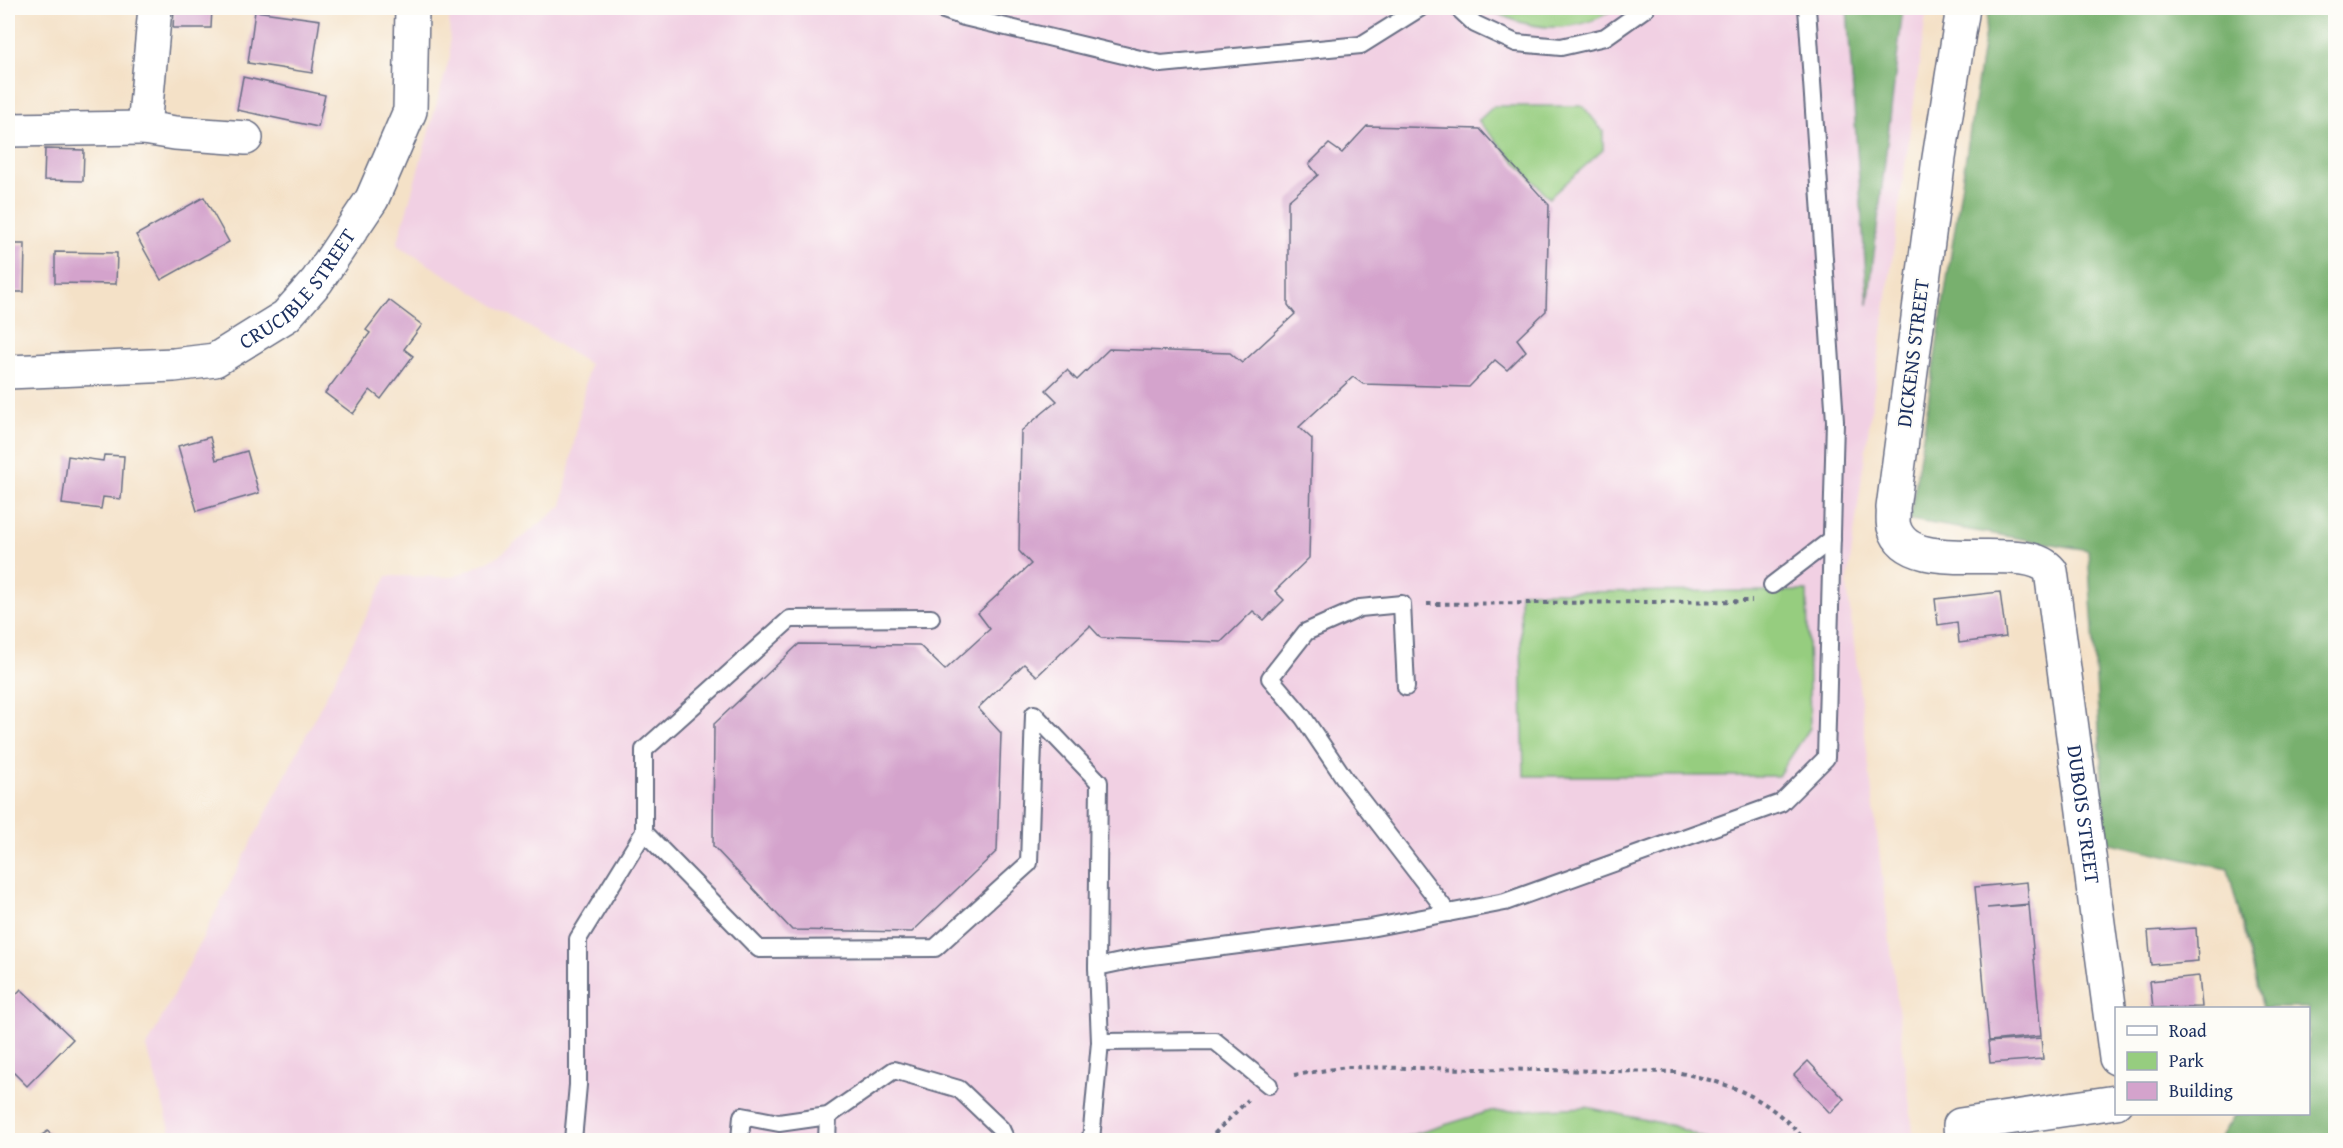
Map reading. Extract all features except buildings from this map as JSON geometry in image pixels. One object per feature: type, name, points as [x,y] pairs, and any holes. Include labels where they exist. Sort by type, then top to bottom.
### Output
[{"type":"street","points":[[144,128],[155,8]]},
{"type":"street","name":"CRUCIBLE STREET","points":[[8,372],[174,365],[215,360],[286,316],[317,281],[372,199],[410,111],[412,8]]},
{"type":"street","name":"DICKENS STREET","points":[[1963,8],[1925,260],[1893,508],[1894,527],[1903,541],[1919,553],[2021,559],[2047,565],[2052,571]]},
{"type":"street","points":[[8,129],[144,128],[175,133],[246,138]]},
{"type":"street","name":"DUBOIS STREET","points":[[2052,571],[2115,1050]]},
{"type":"street","points":[[1961,1133],[2115,1102]]},
{"type":"lane","points":[[938,8],[964,17],[1161,64],[1360,45],[1420,8]]},
{"type":"lane","points":[[1458,8],[1475,24],[1516,43],[1561,47],[1605,37],[1646,8]]},
{"type":"lane","points":[[1097,967],[1144,957],[1365,928],[1505,902],[1781,803],[1826,758],[1835,421],[1807,8]]},
{"type":"lane","points":[[1772,585],[1832,539]]},
{"type":"lane","points":[[1406,687],[1402,604],[1360,608],[1306,632],[1270,678],[1303,717],[1347,782],[1448,913]]},
{"type":"lane","points":[[573,1140],[578,1085],[578,939],[644,832],[644,750],[790,619],[930,618]]},
{"type":"lane","points":[[644,832],[759,949],[935,948],[1029,863],[1034,714],[1099,782],[1097,967],[1100,1042],[1091,1140]]},
{"type":"lane","points":[[1100,1042],[1215,1041],[1269,1085]]},
{"type":"lane","points":[[740,1140],[742,1116],[779,1123],[828,1116],[894,1070],[959,1089],[1001,1129],[1006,1140]]},
{"type":"lane","points":[[827,1140],[828,1116]]},
{"type":"path","points":[[1402,604],[1762,601]]},
{"type":"path","points":[[1347,1067],[1676,1072],[1716,1080],[1754,1096],[1786,1119],[1805,1140]]},
{"type":"shaded area","points":[[449,8],[1927,8],[1847,585],[1914,1140],[173,1140],[147,1047],[387,576],[454,577],[497,557],[562,506],[589,364],[397,245],[450,56]]},
{"type":"green space","points":[[1487,8],[1615,8],[1603,16],[1577,25],[1550,27],[1522,23]]},
{"type":"green space","points":[[1847,8],[1903,8],[1868,305]]},
{"type":"green space","points":[[2006,8],[2335,8],[2336,236],[2328,292],[2336,318],[2335,1140],[2219,1140],[2234,1115],[2310,1115],[2310,1007],[2263,1007],[2228,869],[2106,842],[2088,550],[1910,520],[1988,13]]},
{"type":"green space","points":[[1494,106],[1583,106],[1603,131],[1603,150],[1549,198],[1478,121]]},
{"type":"green space","points":[[1807,591],[1810,728],[1778,776],[1524,776],[1520,592]]},
{"type":"green space","points":[[1586,1107],[1674,1126],[1708,1140],[1396,1140],[1487,1112]]}]
